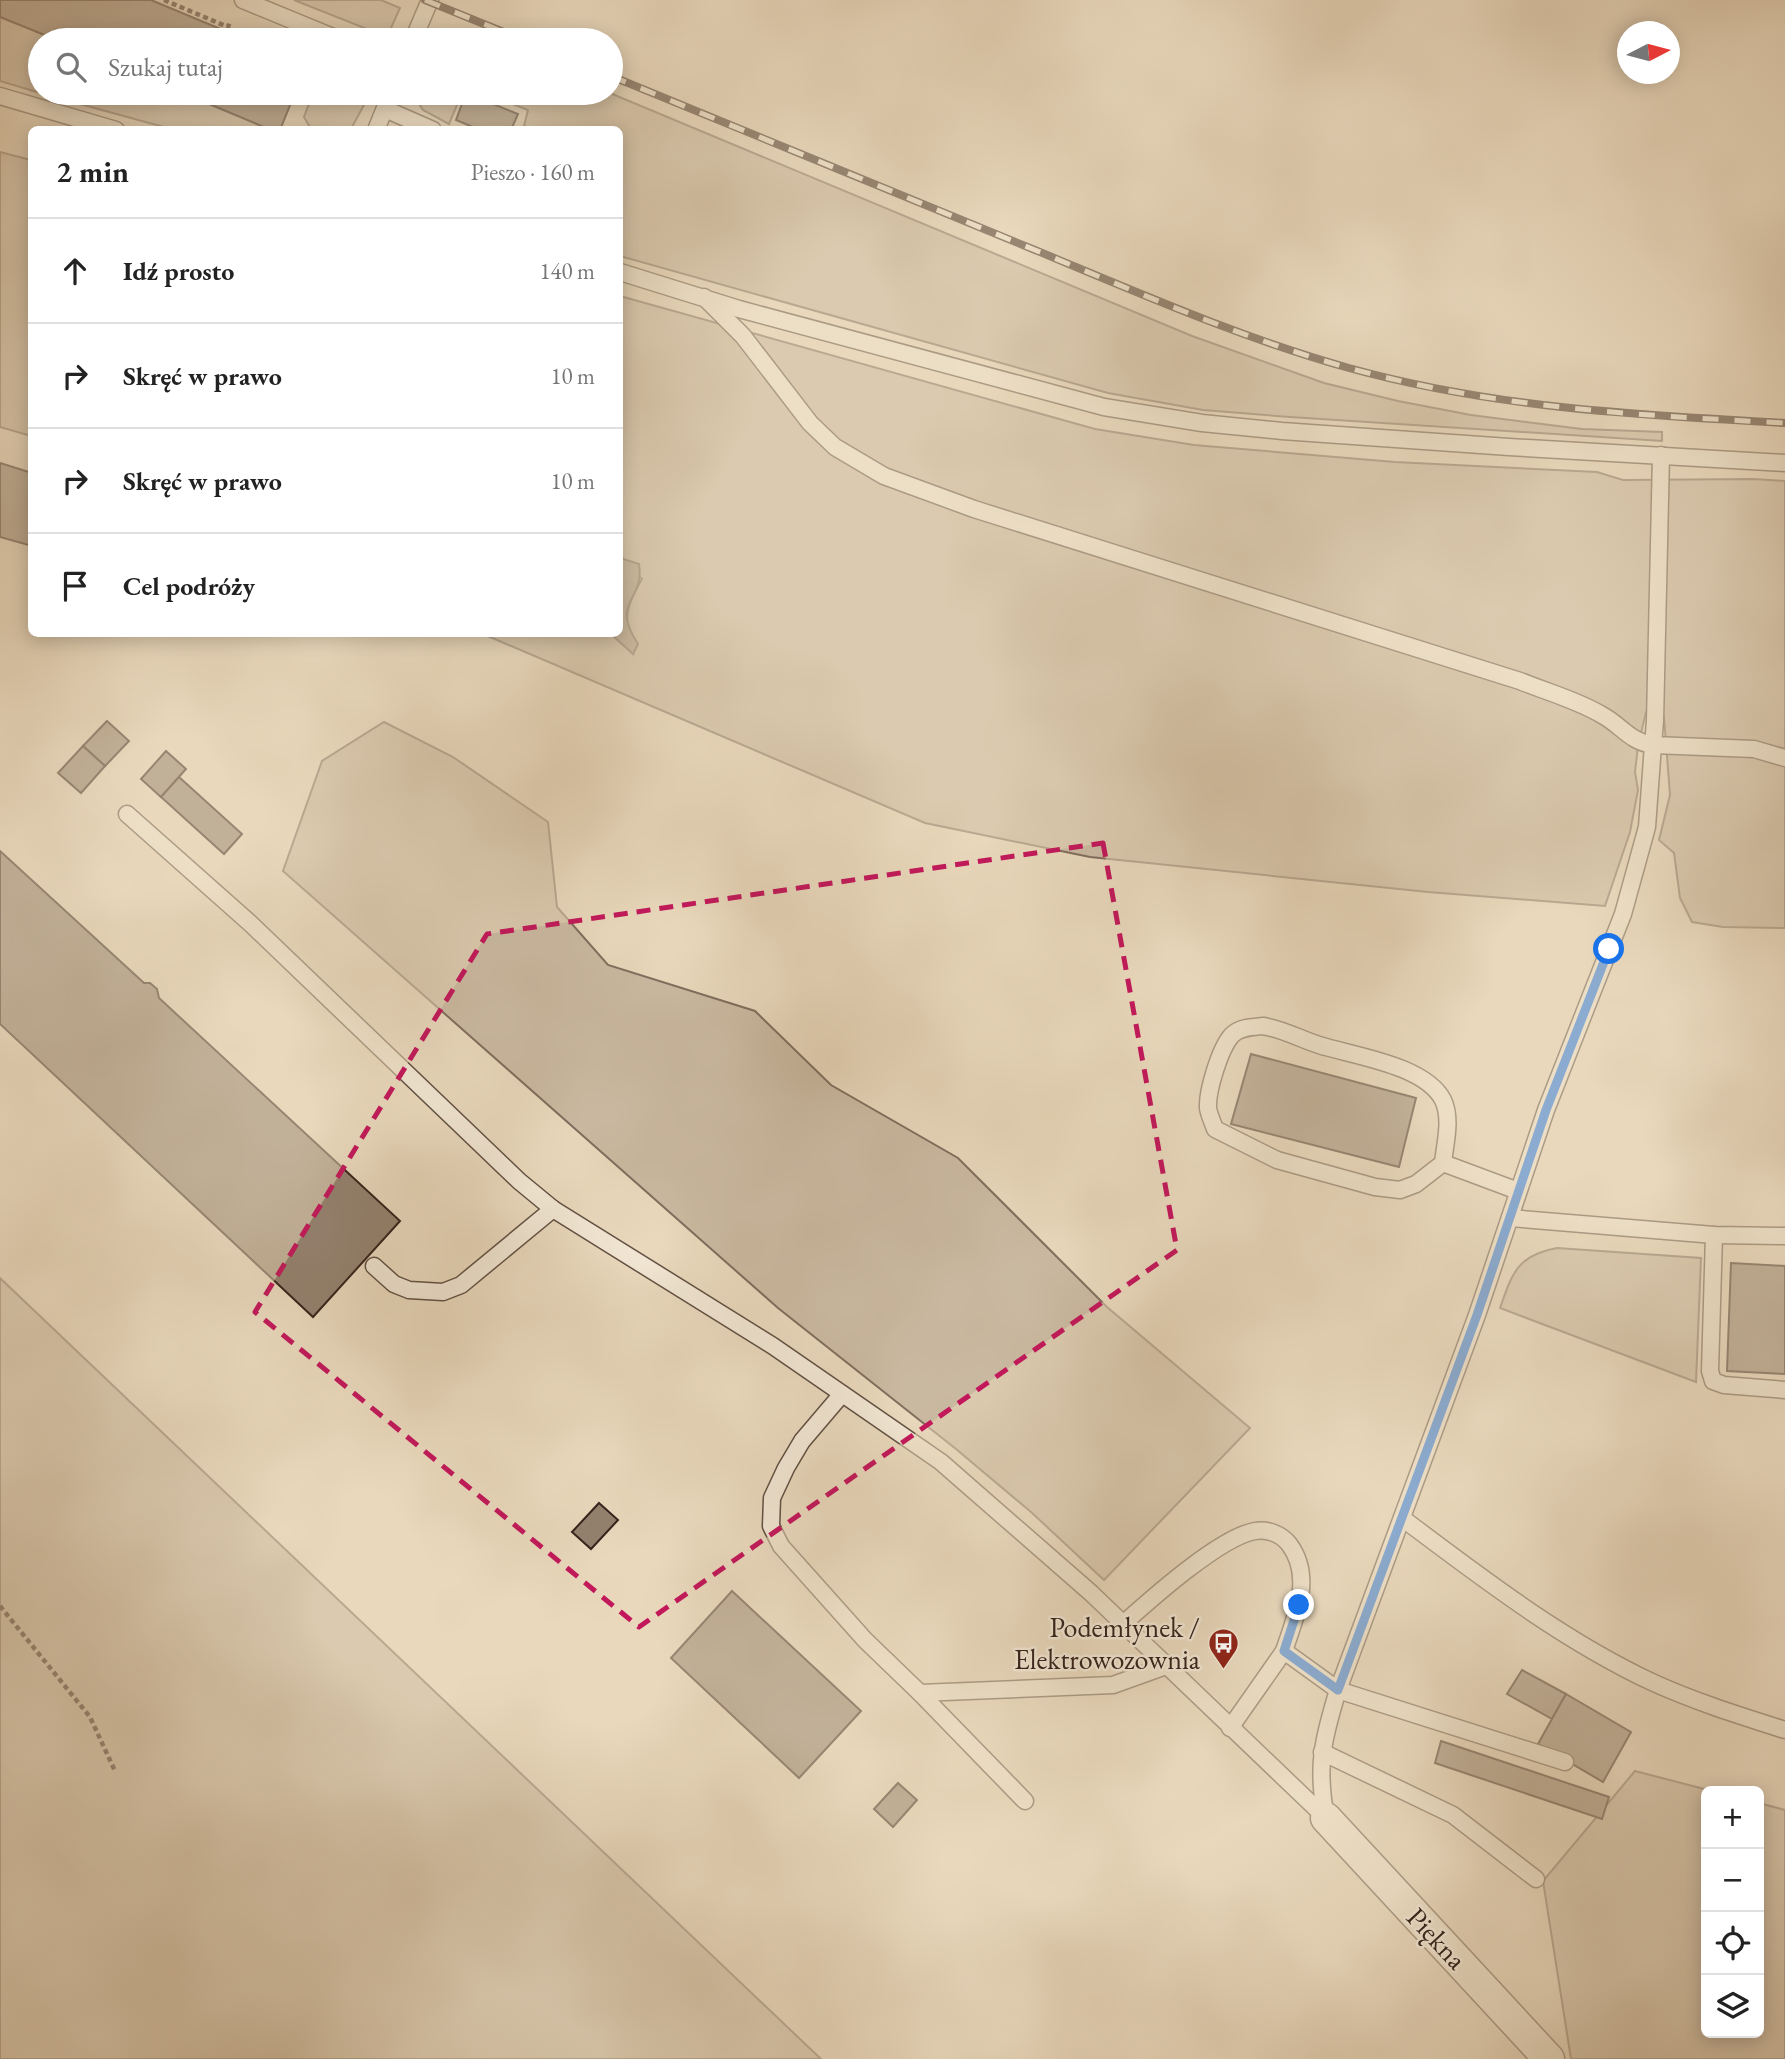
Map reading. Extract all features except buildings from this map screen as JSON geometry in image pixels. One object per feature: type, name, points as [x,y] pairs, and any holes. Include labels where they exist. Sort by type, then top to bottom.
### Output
[{"type":"street","name":"Piękna","points":[[1326,1818],[1549,2059]]},
{"type":"lane","points":[[243,0],[311,28]]},
{"type":"lane","points":[[418,28],[430,0]]},
{"type":"lane","points":[[0,96],[28,104]]},
{"type":"lane","points":[[31,105],[102,126]]},
{"type":"lane","points":[[377,126],[385,105]]},
{"type":"lane","points":[[384,108],[424,126]]},
{"type":"lane","points":[[623,273],[739,309],[1104,407],[1202,423],[1282,431],[1785,463]]},
{"type":"lane","points":[[704,297],[743,336],[810,423],[835,447],[884,476],[974,509],[1520,681],[1585,706],[1604,716],[1631,739],[1640,743],[1754,749],[1785,758]]},
{"type":"lane","points":[[1326,1818],[1320,1787],[1323,1740],[1338,1690],[1477,1315],[1546,1110],[1633,884],[1647,827],[1653,745],[1661,456]]},
{"type":"lane","points":[[127,814],[252,925],[519,1181],[553,1209],[773,1346],[941,1462],[1123,1624],[1326,1818]]},
{"type":"lane","points":[[1263,1026],[1277,1028],[1317,1045],[1395,1065],[1434,1087],[1444,1102],[1448,1119],[1443,1163],[1416,1184],[1400,1190],[1375,1187],[1277,1160],[1215,1129],[1208,1111],[1209,1091],[1224,1048],[1233,1034],[1246,1028],[1263,1026]]},
{"type":"lane","points":[[1443,1163],[1518,1191]]},
{"type":"lane","points":[[374,1266],[394,1284],[410,1290],[443,1292],[461,1285],[553,1209]]},
{"type":"lane","points":[[1510,1217],[1714,1236],[1785,1236]]},
{"type":"lane","points":[[1714,1236],[1710,1371],[1713,1381],[1724,1385],[1785,1390]]},
{"type":"lane","points":[[842,1394],[802,1441],[786,1468],[772,1498],[771,1526],[790,1557],[865,1640],[1025,1801]]},
{"type":"lane","points":[[1402,1518],[1527,1610],[1594,1651],[1654,1683],[1716,1708],[1785,1730]]},
{"type":"lane","points":[[1123,1624],[1170,1583],[1222,1547],[1253,1531],[1266,1531],[1283,1537],[1298,1559],[1302,1593],[1284,1651],[1230,1728]]},
{"type":"lane","points":[[1284,1651],[1338,1690],[1565,1762]]},
{"type":"lane","points":[[920,1693],[1113,1685],[1166,1665]]},
{"type":"lane","points":[[1322,1752],[1453,1815],[1536,1879]]},
{"type":"path","points":[[164,0],[228,27],[230,21]]},
{"type":"path","points":[[0,1606],[90,1717],[115,1771]]},
{"type":"highlighted area","points":[[1103,843],[1177,1250],[639,1627],[255,1312],[487,934]]},
{"type":"shaded area","points":[[294,0],[381,0],[400,8],[391,28],[364,28]]},
{"type":"shaded area","points":[[0,17],[28,28],[28,89],[0,81]]},
{"type":"shaded area","points":[[623,98],[1192,336],[1324,383],[1471,415],[1582,429],[1662,432],[1662,441],[1203,410],[1108,393],[623,257],[623,126],[524,126],[528,110],[515,105],[623,105]]},
{"type":"shaded area","points":[[84,105],[212,105],[264,126],[160,126]]},
{"type":"shaded area","points":[[308,105],[364,105],[353,126],[309,126],[304,117]]},
{"type":"shaded area","points":[[420,105],[457,105],[449,124],[423,110]]},
{"type":"shaded area","points":[[0,152],[28,159],[28,435],[0,427]]},
{"type":"shaded area","points":[[623,297],[1095,429],[1194,445],[1395,462],[1597,472],[1623,480],[1785,481],[1785,928],[1723,927],[1692,922],[1680,898],[1674,853],[1659,840],[1670,795],[1664,717],[1646,712],[1638,746],[1635,772],[1638,790],[1630,832],[1605,906],[1428,892],[1090,857],[925,823],[490,637],[614,637],[633,653],[627,615],[631,599],[642,579],[623,558]]},
{"type":"shaded area","points":[[623,559],[639,564],[637,586],[627,609],[630,629],[638,644],[633,654],[614,637],[623,637]]},
{"type":"shaded area","points":[[384,722],[453,757],[548,822],[557,907],[608,965],[755,1011],[831,1085],[958,1158],[1107,1307],[1250,1428],[1104,1580],[1031,1512],[956,1449],[778,1308],[283,871],[322,761]]},
{"type":"shaded area","points":[[1557,1248],[1701,1258],[1696,1382],[1500,1308],[1508,1285],[1518,1268],[1533,1256]]},
{"type":"shaded area","points":[[0,1278],[821,2059],[0,2059]]},
{"type":"shaded area","points":[[1635,1771],[1701,1788],[1701,2038],[1764,2038],[1764,1804],[1785,1810],[1785,2059],[1571,2059],[1543,1881]]},
{"type":"railway","points":[[425,0],[494,28]]},
{"type":"railway","points":[[623,81],[1190,314],[1349,368],[1457,392],[1566,408],[1785,423]]},
{"type":"place","name":"Podemłynek / Elektrowozownia","points":[[1223,1670]]},
{"type":"route","points":[[1299,1605],[1284,1651],[1338,1690],[1477,1315],[1546,1110],[1609,949]]}]
